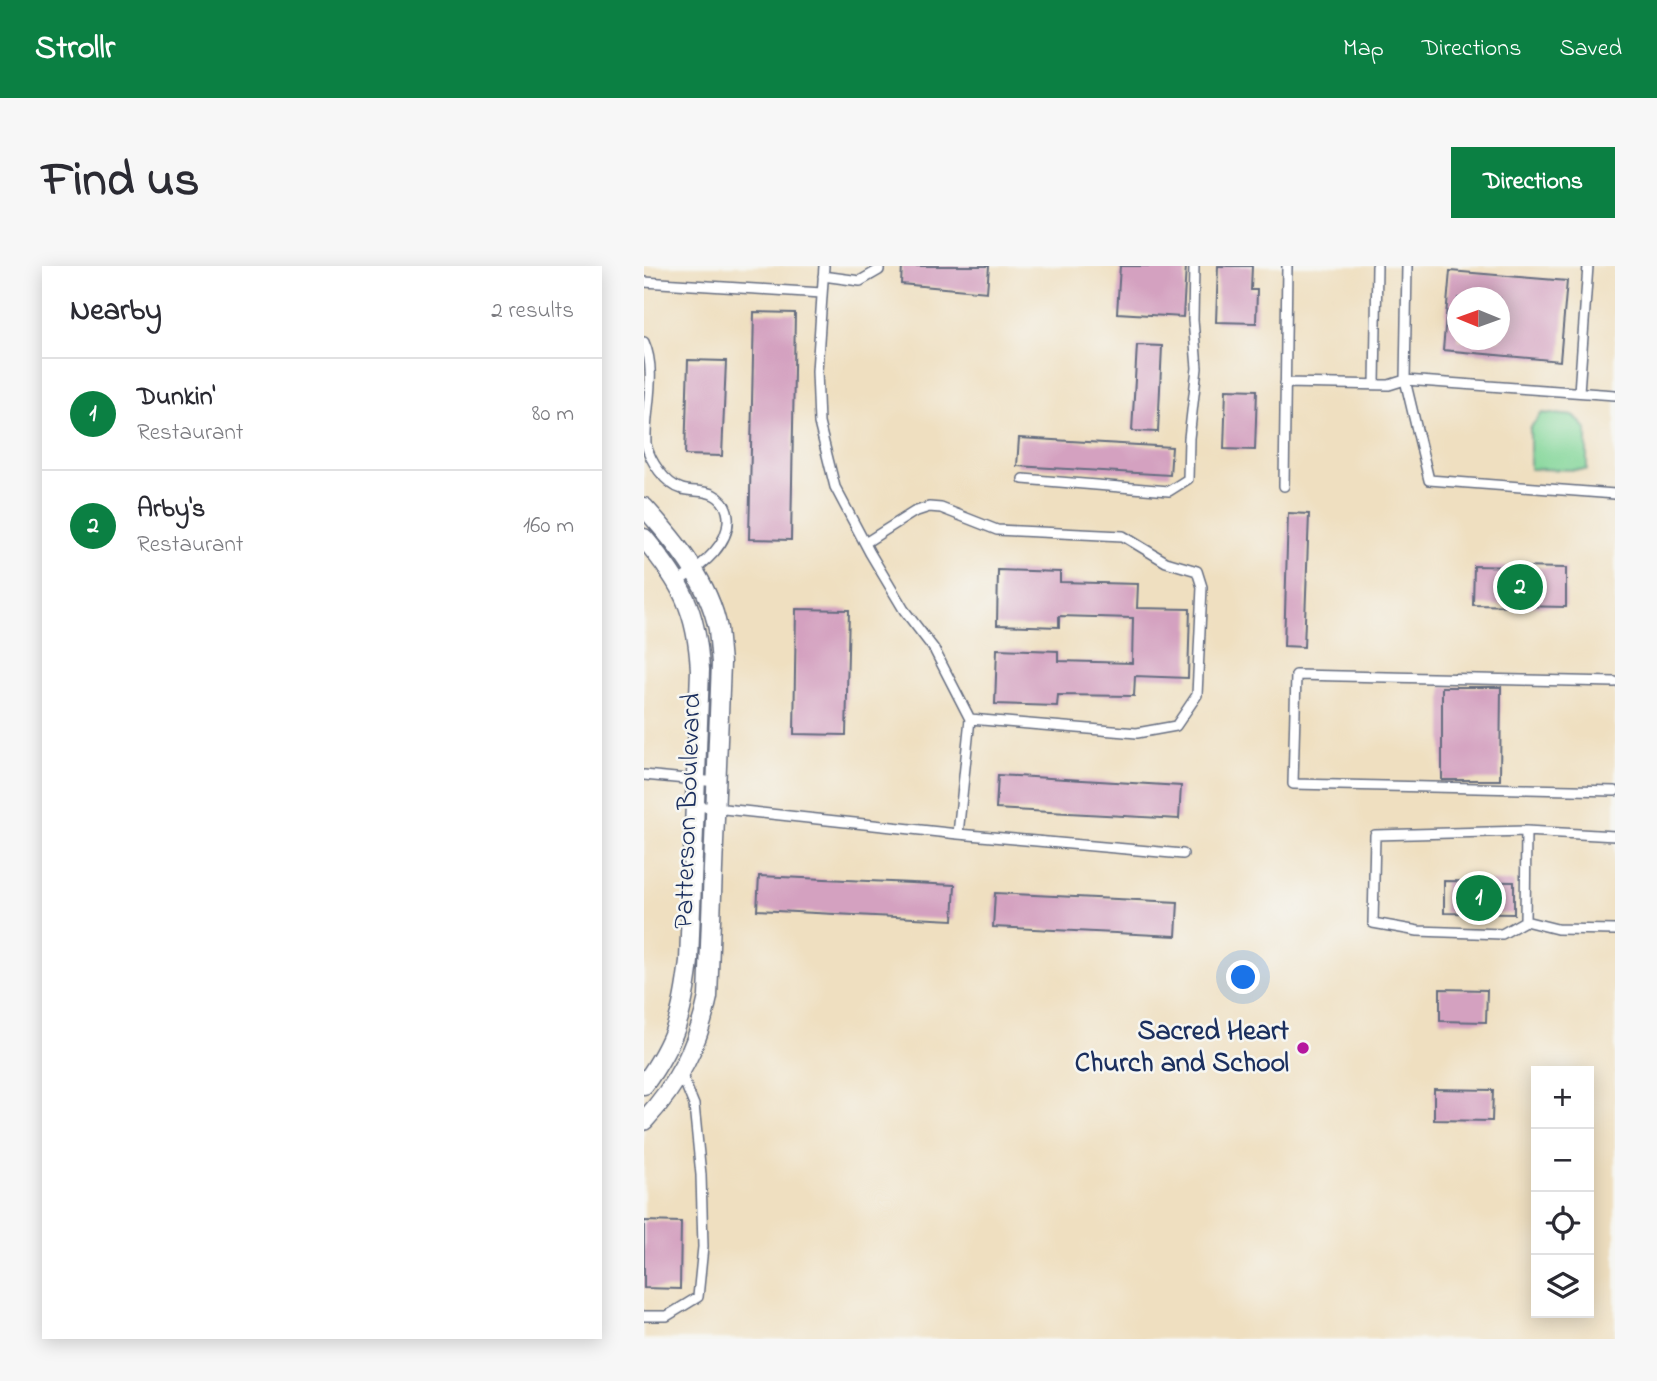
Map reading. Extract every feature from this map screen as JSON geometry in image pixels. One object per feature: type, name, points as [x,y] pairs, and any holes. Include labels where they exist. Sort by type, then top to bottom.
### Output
[{"type":"street","name":"Patterson Boulevard","points":[[644,507],[673,538],[711,605],[718,628],[721,663],[708,997],[702,1026],[681,1073],[663,1100],[644,1121]]},
{"type":"street","name":"Patterson Boulevard","points":[[644,538],[678,582],[687,599],[699,643],[690,961],[684,1006],[666,1051],[644,1085]]},
{"type":"lane","points":[[879,266],[879,270],[860,281],[823,271],[817,371],[819,423],[835,487],[904,610],[934,649],[970,719],[958,834]]},
{"type":"lane","points":[[1023,479],[1169,491],[1188,479],[1189,438],[1197,369],[1193,320],[1194,266]]},
{"type":"lane","points":[[1284,486],[1287,266]]},
{"type":"lane","points":[[1375,384],[1377,266]]},
{"type":"lane","points":[[1407,266],[1405,380],[1429,481],[1615,494]]},
{"type":"lane","points":[[1579,392],[1588,266]]},
{"type":"lane","points":[[644,282],[822,293]]},
{"type":"lane","points":[[644,342],[649,360],[646,443],[652,459],[671,483],[681,489],[712,494],[721,500],[726,508],[729,524],[724,538],[714,552],[678,582]]},
{"type":"lane","points":[[1285,383],[1389,384],[1405,380],[1615,395]]},
{"type":"lane","points":[[865,543],[914,512],[929,507],[941,508],[998,530],[1123,537],[1166,562],[1197,571],[1202,587],[1196,695],[1176,726],[1137,733],[970,719]]},
{"type":"lane","points":[[1615,682],[1296,675],[1293,784],[1615,791]]},
{"type":"lane","points":[[644,775],[717,782]]},
{"type":"lane","points":[[696,806],[958,834],[1183,854]]},
{"type":"lane","points":[[1615,836],[1526,831],[1375,835],[1373,923],[1418,931],[1502,934],[1525,921],[1557,929],[1615,930]]},
{"type":"lane","points":[[1525,921],[1526,831]]},
{"type":"lane","points":[[644,1316],[667,1317],[698,1297],[703,1247],[701,1175],[694,1105],[681,1073]]},
{"type":"green space","points":[[1542,413],[1575,416],[1587,430],[1587,470],[1530,469],[1530,428]]},
{"type":"building","points":[[902,266],[989,266],[987,292],[901,284]]},
{"type":"building","points":[[1120,266],[1186,266],[1183,317],[1117,313]]},
{"type":"building","points":[[1218,266],[1252,266],[1251,290],[1257,290],[1256,323],[1216,322]]},
{"type":"building","points":[[1450,271],[1567,281],[1560,361],[1443,350],[1447,305],[1447,350],[1510,350],[1510,287],[1449,287]]},
{"type":"building","points":[[754,312],[795,313],[791,540],[749,539]]},
{"type":"building","points":[[1137,345],[1162,346],[1158,432],[1132,431]]},
{"type":"building","points":[[688,360],[726,361],[722,456],[685,455]]},
{"type":"building","points":[[1226,389],[1257,390],[1255,450],[1224,449]]},
{"type":"building","points":[[1019,438],[1172,447],[1170,475],[1017,466]]},
{"type":"building","points":[[1288,513],[1309,514],[1304,647],[1284,646]]},
{"type":"building","points":[[1474,566],[1566,568],[1566,607],[1473,605]]},
{"type":"building","points":[[998,570],[1060,572],[1060,582],[1138,584],[1137,608],[1190,609],[1188,678],[1135,676],[1134,696],[1058,695],[1057,706],[995,704],[997,649],[1058,651],[1058,661],[1132,663],[1133,618],[1059,616],[1059,627],[997,625]]},
{"type":"building","points":[[796,609],[849,610],[846,735],[794,734]]},
{"type":"building","points":[[1442,687],[1501,687],[1500,780],[1442,780]]},
{"type":"building","points":[[998,775],[1181,786],[1179,819],[996,809]]},
{"type":"building","points":[[759,876],[955,885],[953,920],[757,910]]},
{"type":"building","points":[[1444,881],[1514,882],[1514,914],[1444,913]]},
{"type":"building","points":[[995,893],[1178,902],[1176,936],[993,927]]},
{"type":"building","points":[[1440,989],[1487,990],[1486,1022],[1440,1021]]},
{"type":"building","points":[[1434,1089],[1493,1090],[1492,1121],[1434,1120]]},
{"type":"building","points":[[644,1221],[681,1222],[680,1289],[644,1288]]},
{"type":"place","name":"Arby's","points":[[1520,587]]},
{"type":"place","name":"Dunkin'","points":[[1479,898]]},
{"type":"place","name":"Sacred Heart Church and School","points":[[1303,1048]]}]
